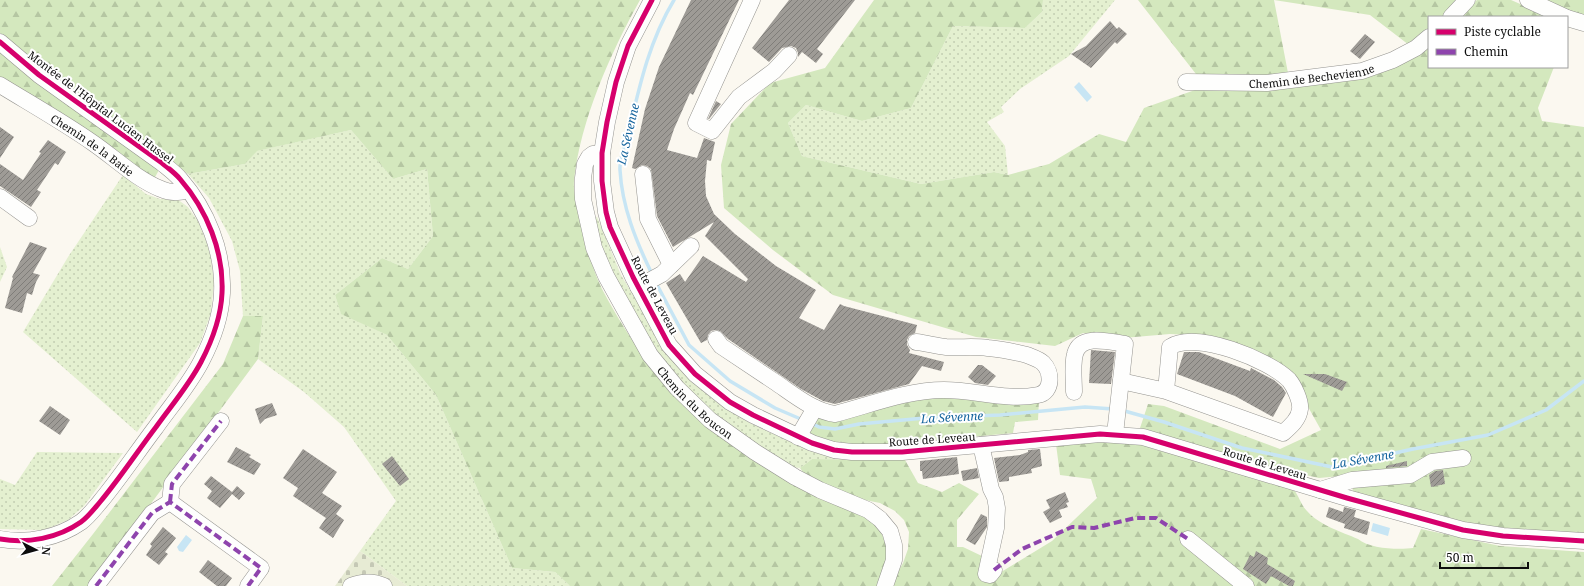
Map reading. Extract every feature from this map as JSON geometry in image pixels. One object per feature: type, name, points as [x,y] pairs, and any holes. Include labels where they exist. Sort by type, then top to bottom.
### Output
[{"type":"street","name":"Route de Leveau","points":[[652,0],[628,46],[618,75],[607,122],[602,153],[602,181],[606,212],[618,245],[655,277],[669,345],[695,374],[730,402],[753,415],[800,434],[834,450],[870,453],[981,445],[1073,436],[1114,434],[1143,437],[1320,490],[1469,531],[1503,536],[1584,541]]},
{"type":"street","points":[[752,0],[696,122],[712,131],[739,97],[774,71],[789,55]]},
{"type":"street","points":[[1452,16],[1468,0]]},
{"type":"street","points":[[1528,0],[1562,16]]},
{"type":"street","points":[[1568,18],[1584,22]]},
{"type":"street","name":"Chemin de Bechevienne","points":[[1186,82],[1267,83],[1362,71],[1393,60],[1416,48],[1428,38]]},
{"type":"street","name":"Montée de l'Hôpital Lucien Hussel","points":[[0,42],[39,75],[162,163],[180,179],[198,204],[212,233],[221,272],[222,293],[219,314],[213,336],[200,364],[112,488],[82,521],[69,529],[43,538],[25,540],[0,539]]},
{"type":"street","name":"Chemin de la Batie","points":[[0,85],[92,142],[144,180],[169,192],[181,192],[188,190]]},
{"type":"street","points":[[0,94],[18,96]]},
{"type":"street","name":"Chemin du Boucon","points":[[602,153],[594,154],[589,157],[585,164],[583,178],[583,199],[594,248],[609,283],[650,355],[677,388],[716,424],[755,452],[795,477],[820,490],[868,510],[880,519],[890,531],[894,546],[894,560],[885,586]]},
{"type":"street","points":[[643,174],[655,277]]},
{"type":"street","points":[[0,197],[29,218]]},
{"type":"street","points":[[655,277],[691,246]]},
{"type":"street","points":[[716,340],[721,346],[794,395],[812,412]]},
{"type":"street","points":[[1074,392],[1075,353],[1079,345],[1086,341],[1125,344],[1119,409],[1114,434]]},
{"type":"street","points":[[1122,381],[1166,391],[1268,429],[1283,433],[1297,420],[1301,408],[1298,396],[1290,381],[1268,366],[1233,350],[1210,343],[1189,341],[1181,342],[1170,347],[1166,391]]},
{"type":"street","points":[[812,412],[820,411],[835,414],[912,393],[943,390],[964,390],[1011,396],[1039,395],[1046,391],[1049,384],[1050,376],[1048,370],[1042,362],[1035,358],[988,348],[946,347],[916,342]]},
{"type":"street","points":[[800,434],[812,412]]},
{"type":"street","points":[[170,502],[172,484],[221,421]]},
{"type":"street","points":[[981,445],[997,508],[996,528],[986,574],[990,575],[994,570]]},
{"type":"street","points":[[1320,490],[1352,480],[1410,475],[1432,462],[1463,458]]},
{"type":"street","points":[[96,586],[152,513],[170,502]]},
{"type":"street","points":[[170,502],[261,568],[248,586]]},
{"type":"street","points":[[1188,539],[1246,586]]},
{"type":"street","points":[[351,586],[374,585]]},
{"type":"green space","points":[[0,0],[640,0],[618,42],[598,88],[577,158],[574,181],[575,197],[595,274],[624,328],[668,390],[870,519],[882,535],[886,550],[885,566],[879,586],[570,586],[555,572],[512,568],[436,395],[387,335],[341,314],[335,295],[382,258],[408,269],[433,236],[427,169],[393,179],[351,130],[257,151],[245,164],[188,174],[124,126],[88,104],[0,33]]},
{"type":"green space","points":[[874,0],[1043,0],[1042,12],[1025,28],[953,26],[911,108],[862,121],[806,105],[788,123],[802,156],[921,184],[994,172],[1008,175],[1049,164],[1099,134],[1126,142],[1144,108],[1195,90],[1320,82],[1428,43],[1428,68],[1554,68],[1538,108],[1542,121],[1584,127],[1584,534],[1501,529],[1447,519],[1353,492],[1351,475],[1319,478],[1274,468],[1140,428],[1148,404],[1164,406],[1280,449],[1321,430],[1293,380],[1274,362],[1208,336],[1170,334],[1123,338],[1083,333],[1055,346],[976,337],[833,295],[773,250],[724,208],[721,165],[731,124],[770,83],[825,68]]},
{"type":"green space","points":[[1043,0],[1115,0],[1069,56],[1020,89],[1001,107],[1004,112],[987,122],[1005,146],[1008,175],[994,172],[921,184],[802,156],[788,123],[806,105],[862,121],[911,108],[953,26],[1025,28],[1042,12]]},
{"type":"green space","points":[[1138,0],[1274,0],[1288,73],[1263,78],[1196,74]]},
{"type":"green space","points":[[1274,0],[1461,0],[1445,16],[1428,16],[1428,30],[1409,45],[1370,15]]},
{"type":"green space","points":[[1477,0],[1511,0],[1548,16],[1459,16]]},
{"type":"green space","points":[[1543,0],[1584,0],[1584,18]]},
{"type":"green space","points":[[0,48],[159,170],[154,179],[0,79]]},
{"type":"green space","points":[[351,130],[393,179],[427,169],[433,236],[408,269],[382,258],[335,295],[341,313],[387,335],[436,395],[512,568],[555,572],[570,586],[407,586],[360,551],[396,501],[344,427],[304,392],[258,359],[263,316],[243,316],[240,271],[232,241],[209,198],[188,174],[245,164],[256,151]]},
{"type":"green space","points":[[123,175],[146,194],[160,199],[177,199],[188,207],[199,223],[210,251],[214,281],[211,313],[200,343],[137,432],[23,332],[68,257]]},
{"type":"green space","points":[[597,217],[621,275],[673,361],[692,382],[748,422],[806,449],[841,459],[812,459],[800,468],[790,467],[720,423],[681,386],[650,341],[613,282],[593,218]]},
{"type":"green space","points":[[0,247],[7,267],[0,282]]},
{"type":"green space","points":[[243,316],[263,316],[258,359],[90,586],[52,586],[223,364]]},
{"type":"green space","points":[[927,395],[1039,400],[1038,420],[1015,422],[1013,433],[861,447],[831,442],[808,434],[816,417]]},
{"type":"green space","points":[[1092,441],[1152,445],[1294,490],[1305,509],[1312,516],[1331,528],[1377,547],[1393,549],[1413,548],[1421,529],[1500,546],[1584,552],[1584,586],[890,586],[903,563],[908,549],[909,532],[904,520],[895,511],[880,503],[845,496],[808,479],[800,468],[812,459],[905,460],[918,483],[942,492],[959,483],[979,494],[957,520],[957,547],[963,547],[984,557],[988,580],[1052,541],[1097,498],[1091,479],[1060,475],[1056,444]]},
{"type":"green space","points":[[37,452],[123,453],[84,506],[68,520],[44,530],[0,529],[0,479],[15,485]]},
{"type":"green space","points":[[360,551],[407,586],[335,586]]},
{"type":"water","points":[[1079,82],[1092,97],[1087,102],[1074,87]]},
{"type":"water","points":[[1373,523],[1390,528],[1388,536],[1371,531]]},
{"type":"water","points":[[186,535],[192,540],[183,552],[179,551],[177,547]]},
{"type":"building","points":[[691,0],[739,0],[693,95],[690,93],[674,129],[667,150],[697,158],[704,138],[715,142],[711,161],[707,160],[705,181],[706,196],[714,214],[735,234],[776,266],[816,290],[799,318],[824,330],[840,304],[917,325],[915,333],[909,336],[907,340],[907,345],[910,350],[909,353],[944,362],[941,371],[922,366],[909,384],[835,404],[823,401],[801,389],[728,339],[720,331],[711,331],[707,340],[701,343],[666,283],[680,274],[685,282],[703,256],[746,282],[748,279],[705,236],[714,222],[673,247],[657,216],[651,169],[642,165],[635,169],[632,168],[645,109],[659,67]]},
{"type":"building","points":[[789,0],[855,0],[817,49],[823,54],[816,63],[802,52],[798,57],[796,48],[791,46],[782,48],[769,62],[752,48]]},
{"type":"building","points":[[1110,21],[1117,29],[1119,27],[1127,34],[1117,44],[1115,42],[1091,68],[1071,54],[1086,46]]},
{"type":"building","points":[[1365,34],[1375,42],[1360,59],[1350,51]]},
{"type":"building","points":[[716,101],[721,104],[708,119]]},
{"type":"building","points":[[0,127],[14,137],[0,158]]},
{"type":"building","points":[[48,140],[66,152],[58,165],[55,163],[37,190],[41,192],[31,207],[0,186],[0,164],[23,180],[41,153],[39,152]]},
{"type":"building","points":[[30,242],[47,248],[33,273],[40,275],[32,295],[27,293],[22,313],[5,308],[12,277]]},
{"type":"building","points":[[1091,350],[1115,352],[1111,384],[1089,383]]},
{"type":"building","points":[[1184,352],[1199,352],[1250,371],[1251,368],[1274,380],[1286,393],[1273,417],[1235,396],[1177,374]]},
{"type":"building","points":[[978,365],[982,365],[996,376],[988,385],[975,383],[968,377]]},
{"type":"building","points":[[1303,374],[1325,374],[1347,382],[1342,391]]},
{"type":"building","points":[[272,403],[277,415],[265,419],[260,424],[255,409]]},
{"type":"building","points":[[50,406],[70,420],[60,435],[39,421]]},
{"type":"building","points":[[236,447],[251,455],[249,457],[261,464],[254,475],[227,462]]},
{"type":"building","points":[[303,449],[337,472],[322,493],[342,506],[336,514],[344,520],[333,538],[319,528],[326,518],[293,496],[298,488],[283,478]]},
{"type":"building","points":[[1040,449],[1042,466],[1031,469],[1032,473],[1009,477],[1009,481],[999,482],[994,458],[1020,455],[1028,452],[1028,450]]},
{"type":"building","points":[[392,456],[409,479],[400,486],[382,464]]},
{"type":"building","points":[[957,457],[959,474],[923,479],[922,471],[920,471],[920,461]]},
{"type":"building","points":[[1407,461],[1407,466],[1386,468],[1386,466]]},
{"type":"building","points":[[977,468],[979,478],[963,481],[961,471]]},
{"type":"building","points":[[1443,470],[1445,484],[1431,487],[1429,475],[1435,471]]},
{"type":"building","points":[[211,476],[232,492],[237,486],[245,493],[239,500],[232,494],[220,508],[207,498],[212,491],[204,484]]},
{"type":"building","points":[[1065,492],[1069,502],[1066,503],[1068,507],[1059,510],[1062,517],[1050,523],[1043,512],[1050,508],[1046,500]]},
{"type":"building","points":[[1329,507],[1343,512],[1344,507],[1356,510],[1354,517],[1370,522],[1367,535],[1344,528],[1345,524],[1326,517]]},
{"type":"building","points":[[981,514],[987,517],[987,527],[975,545],[966,540]]},
{"type":"building","points":[[163,527],[176,538],[165,552],[168,554],[159,565],[146,555],[152,546],[150,544]]},
{"type":"building","points":[[1256,551],[1268,558],[1267,564],[1295,581],[1293,586],[1289,586],[1271,576],[1266,584],[1243,569],[1250,555],[1254,557]]},
{"type":"building","points":[[208,560],[232,578],[226,586],[217,586],[199,572]]},
{"type":"waterway","name":"La Sévenne","points":[[652,274],[631,224],[621,184],[620,166],[621,157],[651,48],[665,16],[674,0]]},
{"type":"waterway","name":"La Sévenne","points":[[655,281],[689,345],[730,381],[775,408],[803,420]]},
{"type":"waterway","name":"La Sévenne","points":[[1121,410],[1164,422],[1242,448],[1332,467],[1413,449],[1488,435],[1546,410],[1584,381]]},
{"type":"waterway","name":"La Sévenne","points":[[811,423],[819,427],[835,429],[859,424],[925,418],[1000,415],[1085,407],[1113,409]]},
{"type":"marked path","points":[[170,502],[172,484],[221,421]]},
{"type":"marked path","points":[[96,586],[152,513],[170,502],[261,568],[248,586]]},
{"type":"marked path","points":[[994,570],[1022,549],[1072,527],[1094,528],[1135,518],[1156,518],[1188,539]]},
{"type":"cycle path","points":[[652,0],[628,46],[616,82],[607,122],[602,153],[602,181],[606,212],[610,227],[633,277],[669,345],[695,374],[730,402],[753,415],[812,443],[834,450],[852,452],[902,452],[1100,434],[1143,437],[1347,498],[1463,530],[1503,536],[1584,541]]},
{"type":"cycle path","points":[[0,42],[39,75],[162,163],[180,179],[198,204],[212,232],[217,247],[222,278],[220,311],[215,329],[209,346],[196,371],[180,395],[91,513],[72,528],[53,536],[21,541],[0,539]]}]
